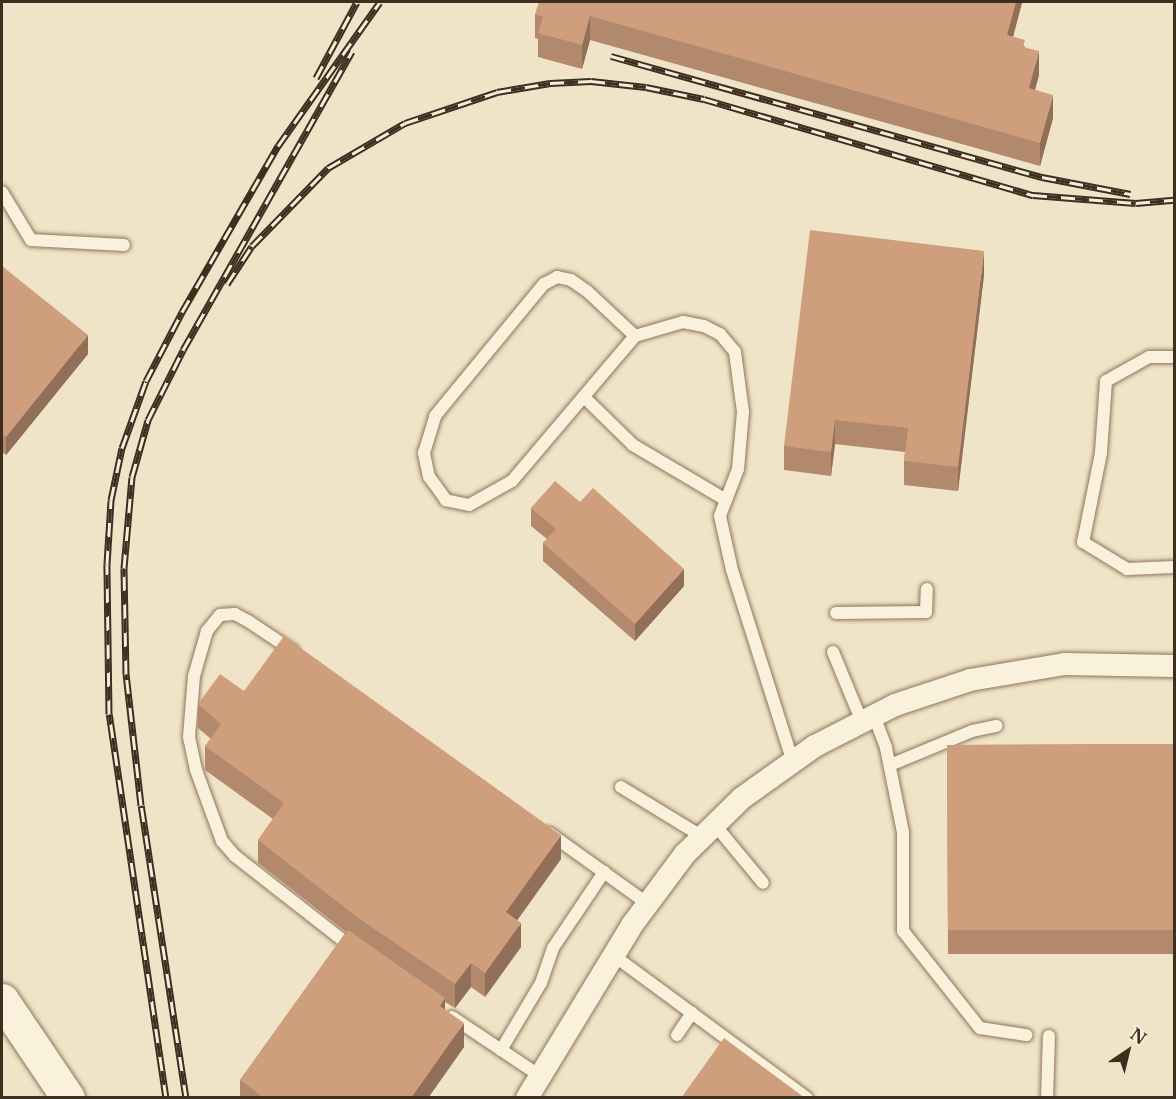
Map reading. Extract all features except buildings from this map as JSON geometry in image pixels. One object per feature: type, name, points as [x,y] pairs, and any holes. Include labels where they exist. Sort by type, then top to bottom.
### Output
[{"type":"street","points":[[527,1098],[613,955],[648,904],[709,831],[742,798],[793,762],[868,719],[970,680],[1065,664],[1174,666]]},
{"type":"street","points":[[2,1000],[68,1098]]},
{"type":"lane","points":[[2,192],[31,240],[124,245]]},
{"type":"lane","points":[[635,336],[571,280],[557,277],[544,284],[435,416],[424,453],[429,477],[446,500],[469,505],[484,500],[512,481],[635,336],[682,322],[704,326],[720,334],[735,352],[742,412],[738,469],[720,516],[732,570],[793,762]]},
{"type":"lane","points":[[1174,357],[1149,357],[1106,381],[1101,453],[1083,542],[1127,569],[1174,567]]},
{"type":"lane","points":[[584,397],[633,445],[726,500]]},
{"type":"lane","points":[[836,613],[926,612],[927,589]]},
{"type":"lane","points":[[301,657],[235,614],[220,615],[207,630],[189,710],[189,737],[196,770],[216,829],[235,856],[368,959]]},
{"type":"lane","points":[[833,652],[890,765],[903,832],[903,931],[980,1028],[1026,1035]]},
{"type":"lane","points":[[890,765],[972,731],[996,726]]},
{"type":"lane","points":[[621,787],[709,831],[763,883]]},
{"type":"lane","points":[[537,825],[648,904]]},
{"type":"lane","points":[[501,1050],[540,983],[552,948],[604,873]]},
{"type":"lane","points":[[613,955],[807,1098]]},
{"type":"lane","points":[[438,1008],[540,1077]]},
{"type":"lane","points":[[677,1035],[692,1013]]},
{"type":"lane","points":[[1047,1098],[1049,1036]]},
{"type":"railway","points":[[316,78],[357,2]]},
{"type":"railway","points":[[166,1098],[109,714],[107,564],[111,500],[122,448],[146,381],[182,312],[278,146],[380,2]]},
{"type":"railway","points":[[186,1098],[141,805],[126,674],[124,568],[132,477],[148,420],[183,350],[352,51]]},
{"type":"railway","points":[[611,56],[1042,177],[1130,194]]},
{"type":"railway","points":[[227,284],[252,246],[328,168],[405,123],[497,92],[550,83],[591,81],[646,87],[704,99],[1033,195],[1136,203],[1174,200]]}]
